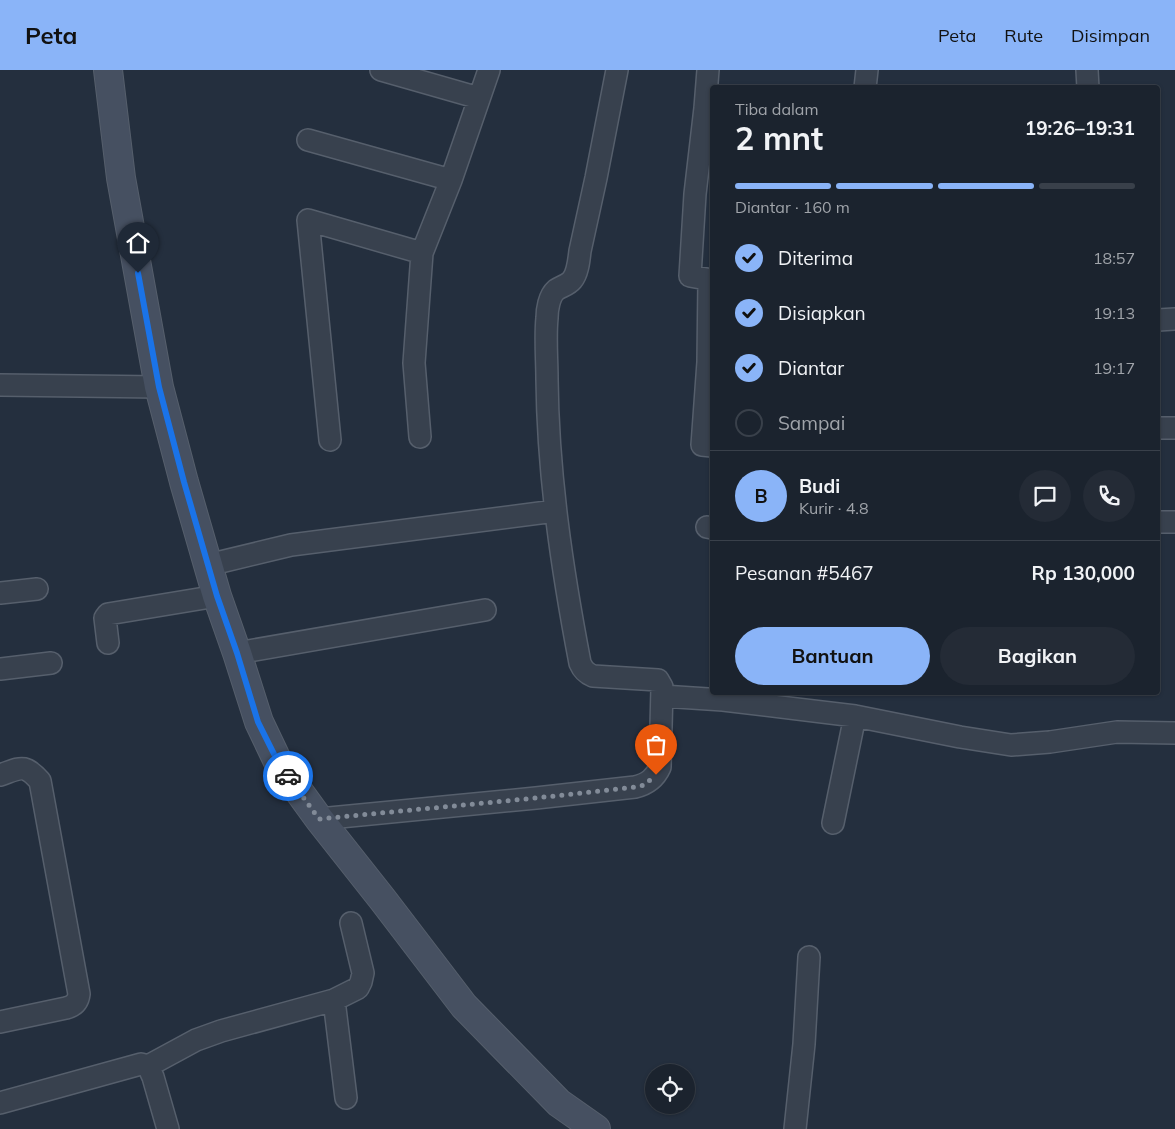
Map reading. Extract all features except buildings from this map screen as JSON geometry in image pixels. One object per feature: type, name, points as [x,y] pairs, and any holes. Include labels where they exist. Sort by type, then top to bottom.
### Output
[{"type":"street","points":[[108,70],[121,178],[159,387],[217,596],[258,722],[279,764],[319,819],[464,1006],[559,1103],[596,1129]]},
{"type":"street","points":[[381,70],[479,98]]},
{"type":"street","points":[[420,437],[414,362],[422,253],[451,180],[489,70]]},
{"type":"street","points":[[319,819],[635,787],[644,785],[656,775],[660,767],[662,686],[658,680],[593,676],[582,669],[560,554],[547,422],[547,318],[552,295],[573,279],[578,263],[617,70]]},
{"type":"street","points":[[708,70],[709,108],[704,194],[690,276],[710,280]]},
{"type":"street","points":[[865,85],[867,70]]},
{"type":"street","points":[[1087,70],[1088,85]]},
{"type":"street","points":[[308,140],[451,180]]},
{"type":"street","points":[[330,440],[308,220],[422,253]]},
{"type":"street","points":[[1160,320],[1175,319]]},
{"type":"street","points":[[710,362],[702,445],[710,446]]},
{"type":"street","points":[[0,384],[159,387]]},
{"type":"street","points":[[1160,428],[1175,428]]},
{"type":"street","points":[[208,565],[291,546],[555,511]]},
{"type":"street","points":[[1160,522],[1175,522]]},
{"type":"street","points":[[0,593],[37,589]]},
{"type":"street","points":[[108,643],[105,618],[108,614],[217,596]]},
{"type":"street","points":[[237,653],[485,610]]},
{"type":"street","points":[[0,669],[51,663]]},
{"type":"street","points":[[662,696],[723,700],[855,716],[960,737],[1011,744],[1050,742],[1117,732],[1175,733]]},
{"type":"street","points":[[833,823],[855,716]]},
{"type":"street","points":[[0,775],[20,768],[28,769],[40,781],[79,994],[72,1006],[0,1022]]},
{"type":"street","points":[[0,1103],[141,1064],[148,1066],[196,1040],[334,1000],[358,988],[362,982],[363,973],[351,923]]},
{"type":"street","points":[[795,1129],[804,1044],[809,957]]},
{"type":"street","points":[[334,1000],[346,1098]]},
{"type":"street","points":[[148,1066],[168,1129]]},
{"type":"way so far","points":[[288,776],[319,819],[635,787],[644,785],[656,775]]},
{"type":"route","points":[[138,273],[159,387],[217,596],[258,722],[279,764],[288,776]]}]
